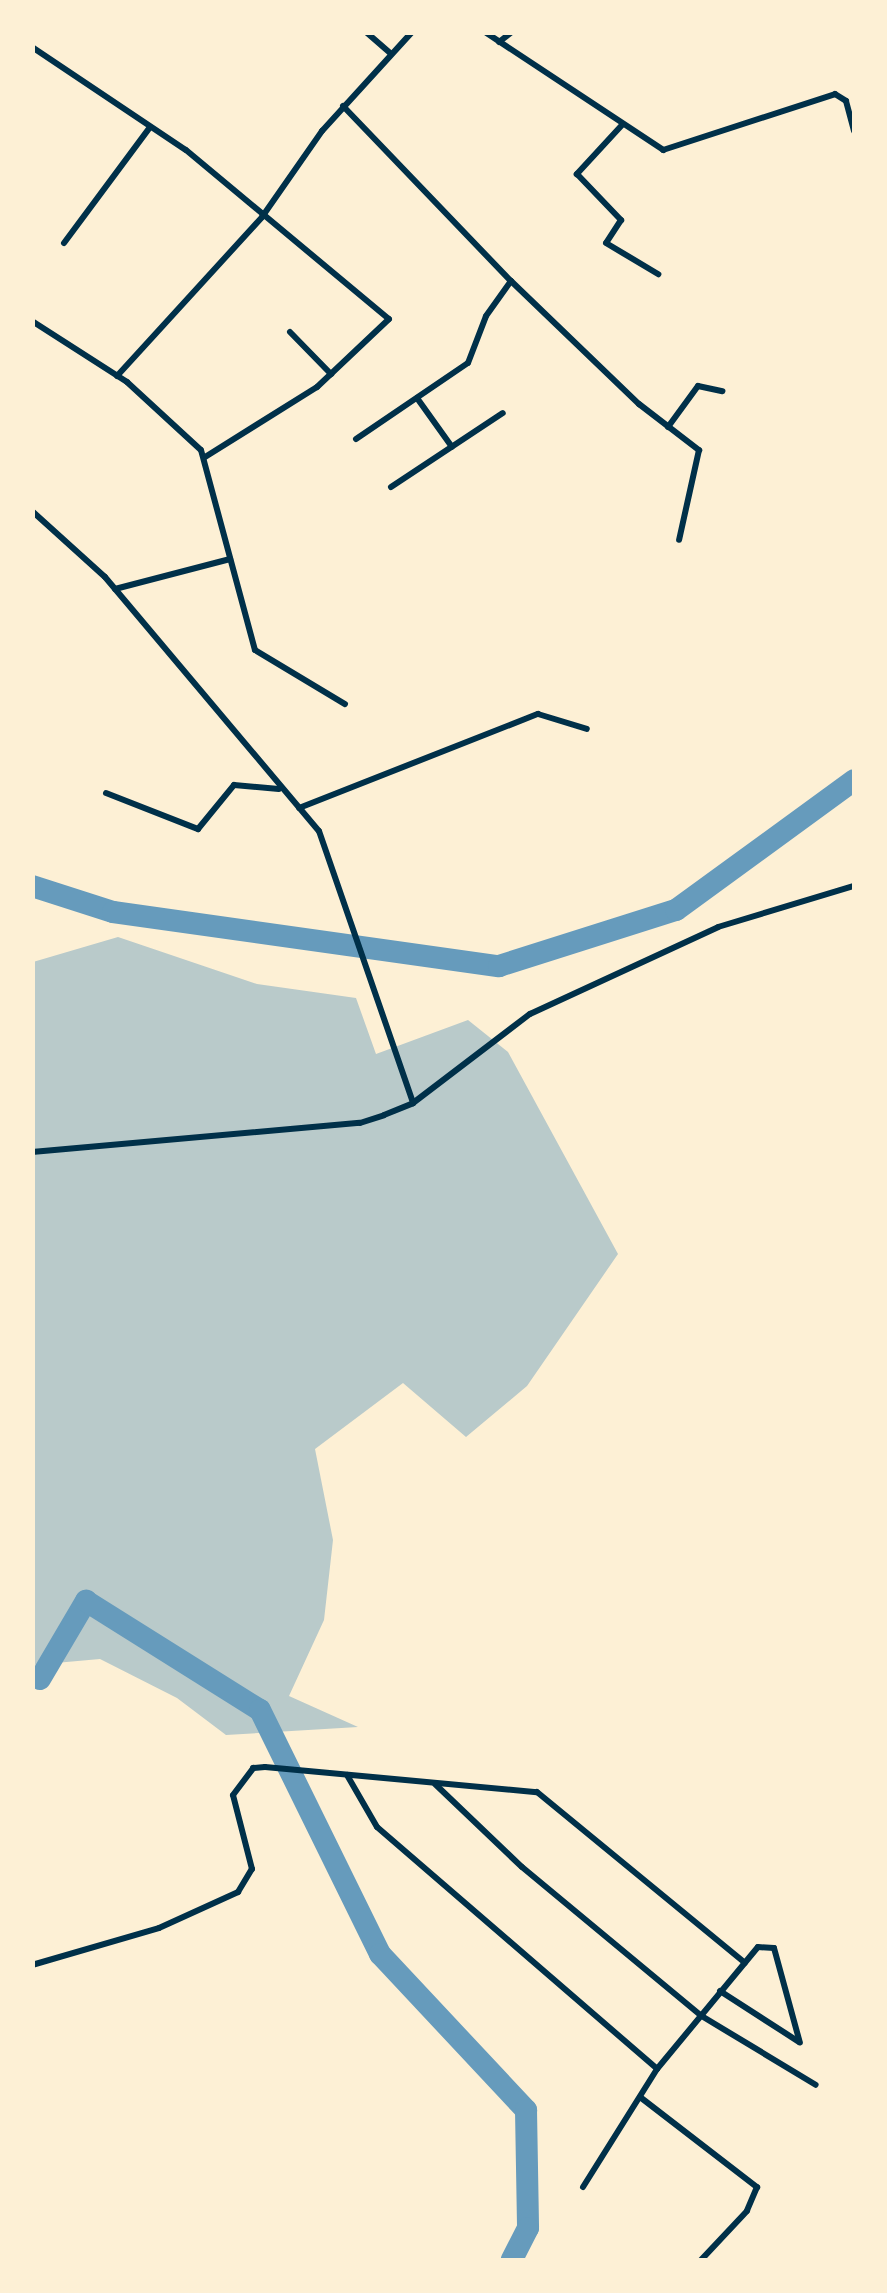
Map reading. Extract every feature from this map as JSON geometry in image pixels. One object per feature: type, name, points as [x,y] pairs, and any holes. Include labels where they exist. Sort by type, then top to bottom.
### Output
[{"type":"street","points":[[366,32],[390,53]]},
{"type":"street","points":[[117,376],[262,217],[343,106],[412,32]]},
{"type":"street","points":[[484,32],[622,125],[675,151],[712,130],[834,94],[846,101],[854,131]]},
{"type":"street","points":[[499,42],[512,32]]},
{"type":"street","points":[[32,47],[150,127],[388,319],[331,374],[205,457]]},
{"type":"street","points":[[343,106],[511,282],[700,455],[679,540]]},
{"type":"street","points":[[622,125],[578,174],[621,220],[606,243],[658,274]]},
{"type":"street","points":[[64,243],[150,127]]},
{"type":"street","points":[[356,439],[474,356],[486,316],[511,282]]},
{"type":"street","points":[[32,321],[117,376],[205,457],[255,650],[345,704]]},
{"type":"street","points":[[290,332],[331,374]]},
{"type":"street","points":[[668,428],[698,386],[722,390]]},
{"type":"street","points":[[417,398],[452,447]]},
{"type":"street","points":[[392,487],[502,413]]},
{"type":"street","points":[[32,511],[116,589],[319,832],[413,1103]]},
{"type":"street","points":[[116,589],[230,559]]},
{"type":"street","points":[[298,808],[538,714],[587,730]]},
{"type":"street","points":[[106,793],[198,828],[234,785],[280,789]]},
{"type":"street","points":[[32,1152],[360,1122],[413,1103],[530,1014],[718,927],[854,886]]},
{"type":"street","points":[[32,1965],[159,1928],[238,1892],[252,1869],[233,1795],[252,1768],[265,1767],[526,1789],[545,1797],[745,1962]]},
{"type":"street","points":[[347,1775],[377,1827],[658,2069]]},
{"type":"street","points":[[434,1783],[522,1867],[700,2015],[816,2085]]},
{"type":"street","points":[[582,2187],[658,2069],[700,2015],[720,1991],[758,1947],[774,1948],[800,2043],[720,1991]]},
{"type":"street","points":[[640,2097],[756,2187],[746,2211],[701,2260]]},
{"type":"shaded area","points":[[118,937],[257,984],[356,998],[376,1054],[468,1020],[508,1052],[618,1254],[527,1386],[466,1437],[403,1383],[315,1449],[333,1540],[324,1620],[289,1696],[358,1727],[226,1735],[177,1698],[100,1659],[33,1665],[33,962]]},
{"type":"waterway","points":[[32,886],[113,912],[499,966],[676,910],[854,780]]},
{"type":"waterway","points":[[40,1679],[86,1601],[260,1710],[380,1954],[526,2110],[528,2228],[512,2260]]}]
